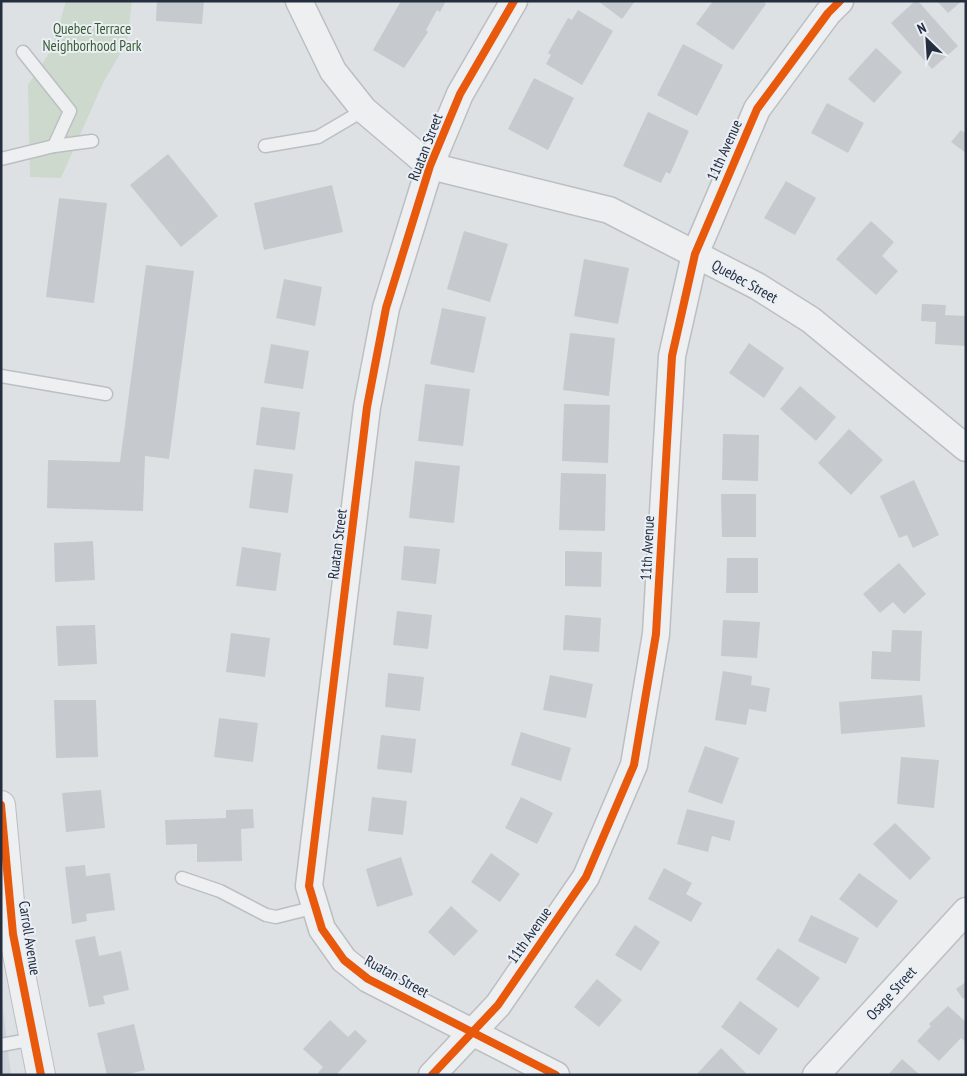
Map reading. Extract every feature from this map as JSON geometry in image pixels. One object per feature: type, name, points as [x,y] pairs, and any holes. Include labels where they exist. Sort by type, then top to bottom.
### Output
[{"type":"street","points":[[299,1],[333,71],[364,110],[430,166]]},
{"type":"street","name":"Ruatan Street","points":[[514,1],[460,94],[430,166],[386,308],[367,407],[309,886],[322,930],[344,960],[368,979],[556,1075]]},
{"type":"street","name":"11th Avenue","points":[[432,1075],[498,1005],[586,877],[634,765],[656,634],[672,356],[695,254],[757,109],[828,12],[840,1]]},
{"type":"street","name":"Quebec Street","points":[[430,166],[609,210],[757,286],[811,320],[966,448]]},
{"type":"street","name":"Carroll Avenue","points":[[1,805],[13,934],[41,1075]]},
{"type":"street","name":"Osage Street","points":[[816,1075],[966,911]]},
{"type":"lane","points":[[23,52],[70,112],[54,146]]},
{"type":"lane","points":[[265,146],[318,137],[364,110]]},
{"type":"lane","points":[[1,159],[54,146],[92,141]]},
{"type":"lane","points":[[1,376],[106,394]]},
{"type":"lane","points":[[182,878],[220,891],[266,915],[276,917],[316,907]]},
{"type":"lane","points":[[1,1045],[34,1039]]},
{"type":"shaded area","points":[[1,992],[11,1075],[1,1075]]},
{"type":"green space","name":"Quebec Terrace Neighborhood Park","points":[[66,1],[132,1],[127,42],[103,83],[61,178],[30,177],[28,85],[52,49]]},
{"type":"building","points":[[157,1],[204,1],[202,24],[156,21]]},
{"type":"building","points":[[401,1],[446,1],[440,12],[437,10],[426,30],[428,32],[404,68],[373,50]]},
{"type":"building","points":[[598,1],[635,1],[622,19]]},
{"type":"building","points":[[713,1],[763,1],[766,4],[733,50],[696,24]]},
{"type":"building","points":[[915,1],[918,1],[958,46],[932,69],[891,23]]},
{"type":"building","points":[[937,1],[962,1],[948,13]]},
{"type":"building","points":[[578,10],[613,31],[582,85],[546,64],[551,55],[548,53],[568,18],[572,20]]},
{"type":"building","points":[[683,44],[723,65],[697,116],[657,95]]},
{"type":"building","points":[[876,48],[902,72],[874,103],[848,79]]},
{"type":"building","points":[[534,78],[574,98],[548,150],[508,129]]},
{"type":"building","points":[[827,103],[864,123],[848,153],[811,133]]},
{"type":"building","points":[[648,112],[689,131],[670,174],[666,172],[661,183],[623,166]]},
{"type":"building","points":[[961,130],[966,134],[966,153],[951,142]]},
{"type":"building","points":[[168,154],[218,216],[181,247],[130,185]]},
{"type":"building","points":[[786,181],[816,198],[795,235],[764,218]]},
{"type":"building","points":[[332,185],[343,232],[264,250],[254,203]]},
{"type":"building","points":[[59,198],[107,203],[94,303],[46,297]]},
{"type":"building","points":[[871,221],[894,242],[882,256],[898,271],[876,295],[836,259]]},
{"type":"building","points":[[464,231],[508,244],[490,302],[447,289]]},
{"type":"building","points":[[584,259],[629,268],[618,324],[574,316]]},
{"type":"building","points":[[146,265],[194,271],[169,459],[145,456],[143,511],[47,508],[48,460],[120,462]]},
{"type":"building","points":[[284,279],[322,287],[315,326],[276,318]]},
{"type":"building","points":[[922,304],[946,305],[945,315],[966,316],[966,346],[935,344],[936,322],[921,321]]},
{"type":"building","points":[[442,308],[486,317],[474,373],[430,364]]},
{"type":"building","points":[[570,333],[615,338],[609,396],[563,390]]},
{"type":"building","points":[[749,343],[784,368],[764,398],[729,373]]},
{"type":"building","points":[[271,344],[309,351],[303,389],[264,383]]},
{"type":"building","points":[[425,384],[470,389],[463,446],[418,441]]},
{"type":"building","points":[[800,386],[836,417],[816,441],[780,409]]},
{"type":"building","points":[[564,404],[610,405],[608,463],[562,461]]},
{"type":"building","points":[[261,407],[300,412],[295,450],[256,445]]},
{"type":"building","points":[[849,429],[883,460],[851,495],[818,463]]},
{"type":"building","points":[[723,434],[759,435],[758,481],[722,480]]},
{"type":"building","points":[[415,461],[460,466],[454,523],[409,518]]},
{"type":"building","points":[[254,469],[293,474],[288,513],[249,508]]},
{"type":"building","points":[[561,473],[606,474],[605,531],[559,530]]},
{"type":"building","points":[[914,480],[939,535],[913,548],[907,535],[899,538],[880,496]]},
{"type":"building","points":[[721,494],[756,494],[756,537],[722,537]]},
{"type":"building","points":[[93,541],[95,580],[55,582],[54,543]]},
{"type":"building","points":[[404,546],[440,549],[436,584],[401,580]]},
{"type":"building","points":[[242,547],[281,553],[276,591],[236,586]]},
{"type":"building","points":[[565,551],[602,552],[601,587],[565,586]]},
{"type":"building","points":[[727,558],[758,558],[758,593],[726,593]]},
{"type":"building","points":[[899,563],[926,594],[904,614],[893,602],[880,613],[863,594]]},
{"type":"building","points":[[397,611],[432,615],[428,649],[393,645]]},
{"type":"building","points":[[565,615],[601,618],[599,652],[563,650]]},
{"type":"building","points":[[723,620],[760,622],[757,658],[721,656]]},
{"type":"building","points":[[95,625],[97,664],[58,666],[56,626]]},
{"type":"building","points":[[892,630],[922,631],[920,681],[871,679],[872,651],[891,652]]},
{"type":"building","points":[[231,633],[270,638],[265,677],[226,672]]},
{"type":"building","points":[[723,671],[752,676],[751,685],[770,688],[766,712],[749,709],[746,725],[715,720]]},
{"type":"building","points":[[388,673],[424,677],[420,711],[385,707]]},
{"type":"building","points":[[550,675],[593,684],[586,718],[543,710]]},
{"type":"building","points":[[922,695],[925,727],[841,734],[839,702]]},
{"type":"building","points":[[54,700],[96,700],[98,757],[56,758]]},
{"type":"building","points":[[219,718],[258,723],[253,762],[214,757]]},
{"type":"building","points":[[521,732],[571,748],[561,781],[511,765]]},
{"type":"building","points":[[381,735],[416,739],[412,773],[377,769]]},
{"type":"building","points":[[705,746],[739,758],[722,804],[688,792]]},
{"type":"building","points":[[901,757],[939,760],[934,808],[897,804]]},
{"type":"building","points":[[101,790],[105,828],[66,832],[62,793]]},
{"type":"building","points":[[372,797],[407,801],[403,835],[368,831]]},
{"type":"building","points":[[521,797],[553,813],[537,844],[505,828]]},
{"type":"building","points":[[253,809],[254,828],[241,829],[242,861],[197,862],[197,844],[166,845],[165,820],[226,818],[226,810]]},
{"type":"building","points":[[687,809],[735,821],[730,841],[712,836],[708,852],[677,844]]},
{"type":"building","points":[[895,823],[931,858],[910,880],[873,844]]},
{"type":"building","points":[[491,853],[520,874],[500,902],[471,882]]},
{"type":"building","points":[[401,857],[413,895],[377,907],[366,869]]},
{"type":"building","points":[[85,865],[86,876],[110,873],[115,910],[86,914],[87,921],[72,924],[65,867]]},
{"type":"building","points":[[664,868],[692,883],[686,894],[702,903],[691,922],[648,899]]},
{"type":"building","points":[[859,873],[898,901],[877,928],[839,899]]},
{"type":"building","points":[[451,906],[478,931],[454,956],[428,932]]},
{"type":"building","points":[[811,915],[859,938],[846,964],[798,941]]},
{"type":"building","points":[[635,925],[660,942],[641,971],[615,955]]},
{"type":"building","points":[[95,936],[99,956],[121,951],[129,990],[103,996],[105,1004],[89,1007],[75,940]]},
{"type":"building","points":[[778,948],[820,978],[798,1008],[756,979]]},
{"type":"building","points":[[597,979],[622,1000],[599,1027],[574,1007]]},
{"type":"building","points":[[966,982],[966,997],[963,999],[956,989]]},
{"type":"building","points":[[740,1001],[778,1029],[759,1055],[721,1027]]},
{"type":"building","points":[[948,1006],[966,1022],[966,1042],[961,1038],[939,1061],[917,1041],[931,1026],[929,1024]]},
{"type":"building","points":[[330,1020],[348,1037],[355,1030],[367,1041],[336,1075],[320,1075],[318,1073],[323,1067],[303,1049]]},
{"type":"building","points":[[134,1024],[145,1070],[125,1075],[107,1075],[97,1033]]},
{"type":"building","points":[[721,1048],[746,1073],[745,1075],[696,1075]]},
{"type":"building","points":[[902,1059],[920,1075],[888,1075]]},
{"type":"cycle path","points":[[514,1],[460,94],[430,166],[386,308],[367,407],[309,886],[322,929],[344,960],[368,979],[556,1075]]},
{"type":"cycle path","points":[[432,1075],[498,1005],[586,877],[634,765],[656,634],[672,356],[695,254],[757,109],[828,13],[840,1]]},
{"type":"cycle path","points":[[1,805],[13,934],[41,1075]]}]
